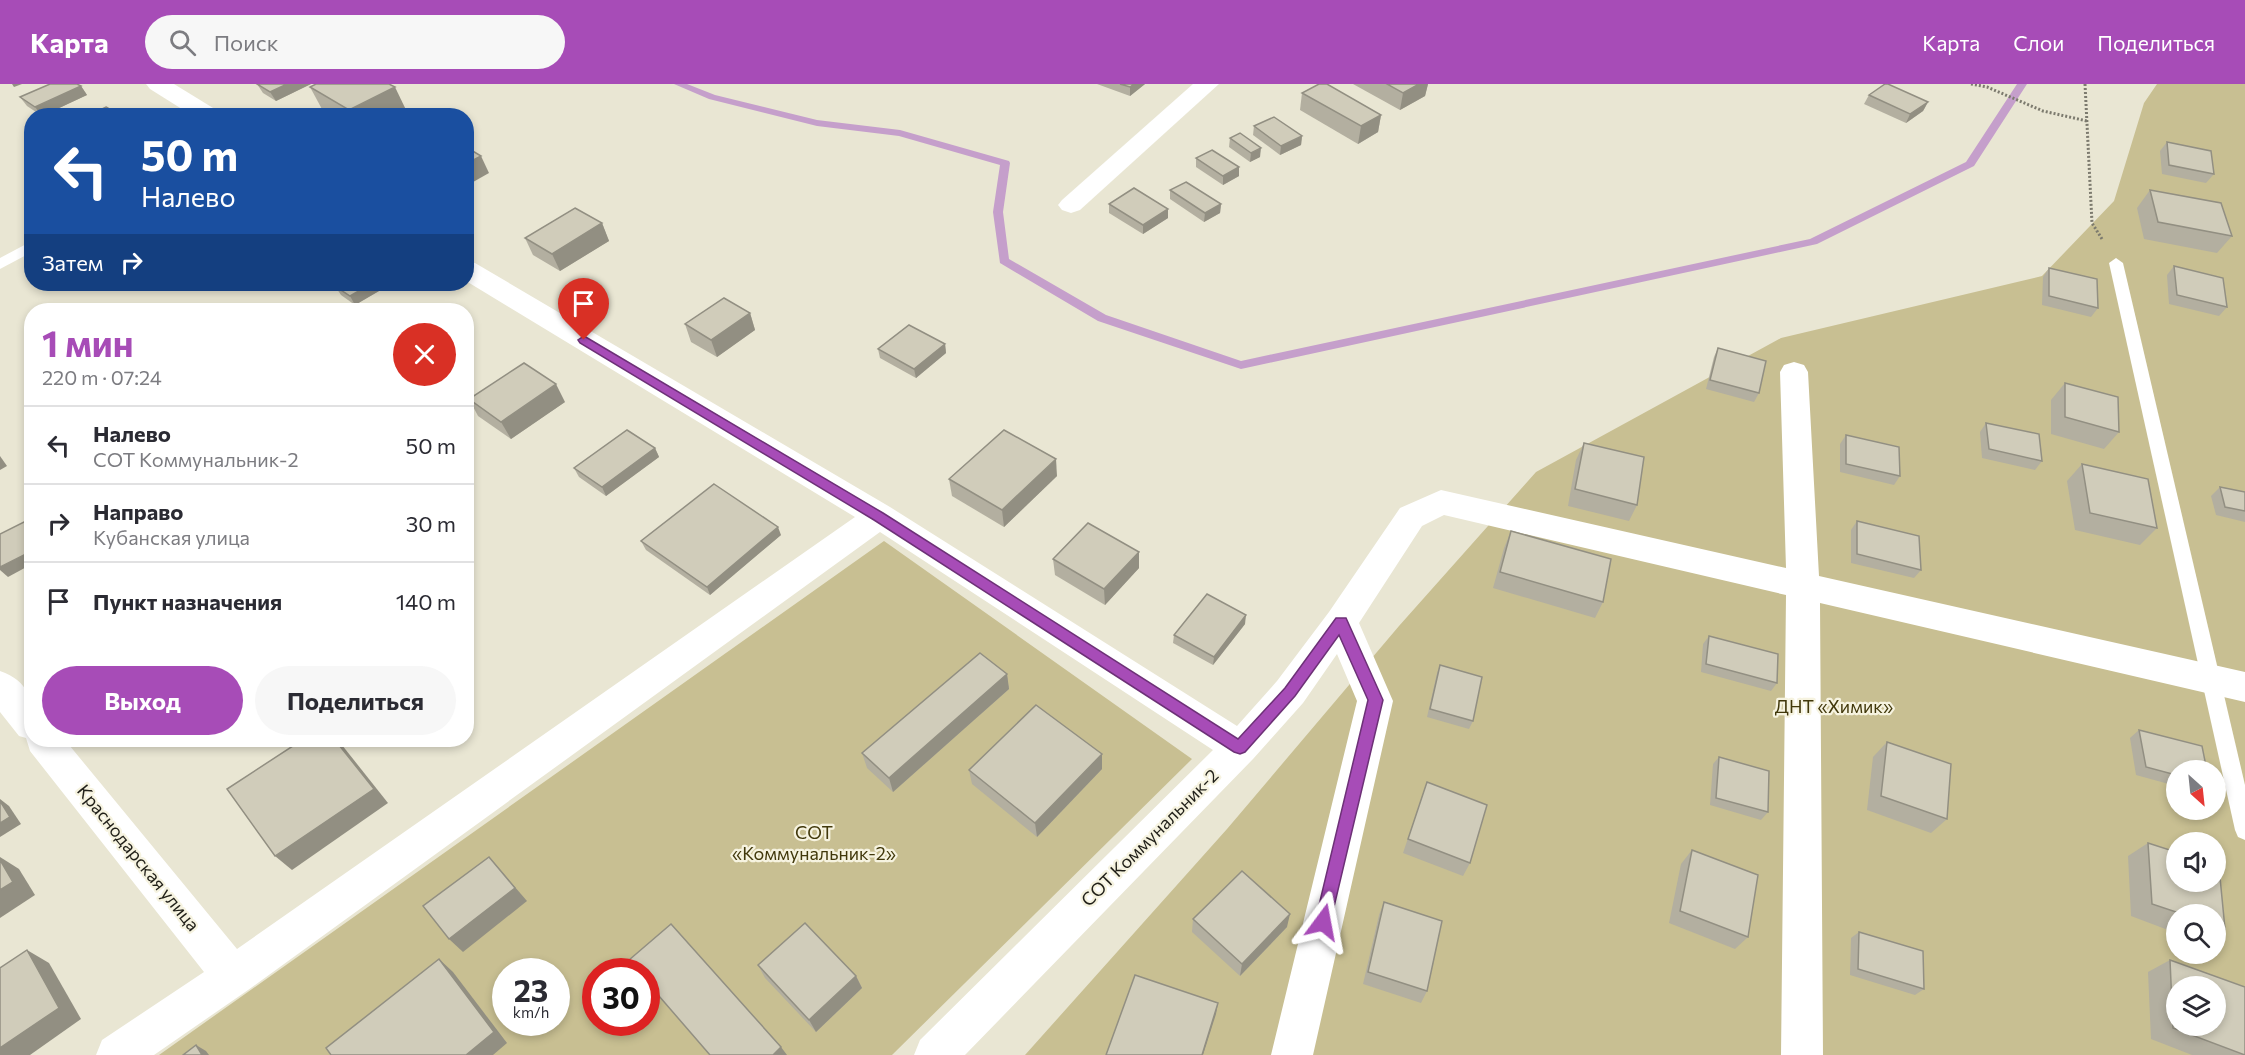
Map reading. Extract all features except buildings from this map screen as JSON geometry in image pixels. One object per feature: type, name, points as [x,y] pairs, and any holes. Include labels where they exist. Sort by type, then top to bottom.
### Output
[{"type":"street","points":[[158,84],[197,108]]},
{"type":"street","points":[[1071,204],[1207,84]]},
{"type":"street","points":[[474,274],[879,516],[1240,748]]},
{"type":"street","points":[[1794,372],[1803,584],[1802,1055]]},
{"type":"street","name":"СОТ Коммунальник-2","points":[[935,1055],[1240,748],[1290,692],[1341,622],[1411,517],[1441,502],[1803,584]]},
{"type":"street","points":[[117,1055],[233,976],[879,516]]},
{"type":"street","points":[[1803,584],[2245,687]]},
{"type":"street","points":[[1292,1055],[1375,700],[1341,622]]},
{"type":"street","points":[[0,686],[24,715]]},
{"type":"street","name":"Краснодарская улица","points":[[49,747],[233,976]]},
{"type":"lane","points":[[0,264],[24,250]]},
{"type":"lane","points":[[2116,263],[2245,830]]},
{"type":"path","points":[[1971,84],[1988,86],[2043,111],[2087,121]]},
{"type":"path","points":[[2085,84],[2092,223],[2116,263]]},
{"type":"green space","name":"ДНТ «Химик»","points":[[2157,84],[2245,84],[2245,1055],[1025,1055],[1227,829],[1399,626],[1536,472],[1781,338],[2042,276],[2114,201],[2144,103]]},
{"type":"green space","name":"СОТ «Коммунальник-2»","points":[[884,541],[1192,759],[892,1055],[159,1055]]},
{"type":"waterway","points":[[679,84],[712,97],[817,123],[900,133],[1005,163],[998,212],[1004,261],[1102,318],[1241,365],[1813,242],[1970,164],[2022,84]]},
{"type":"route","points":[[584,340],[879,516],[1240,748],[1290,692],[1341,622],[1375,700],[1323,922]]}]
